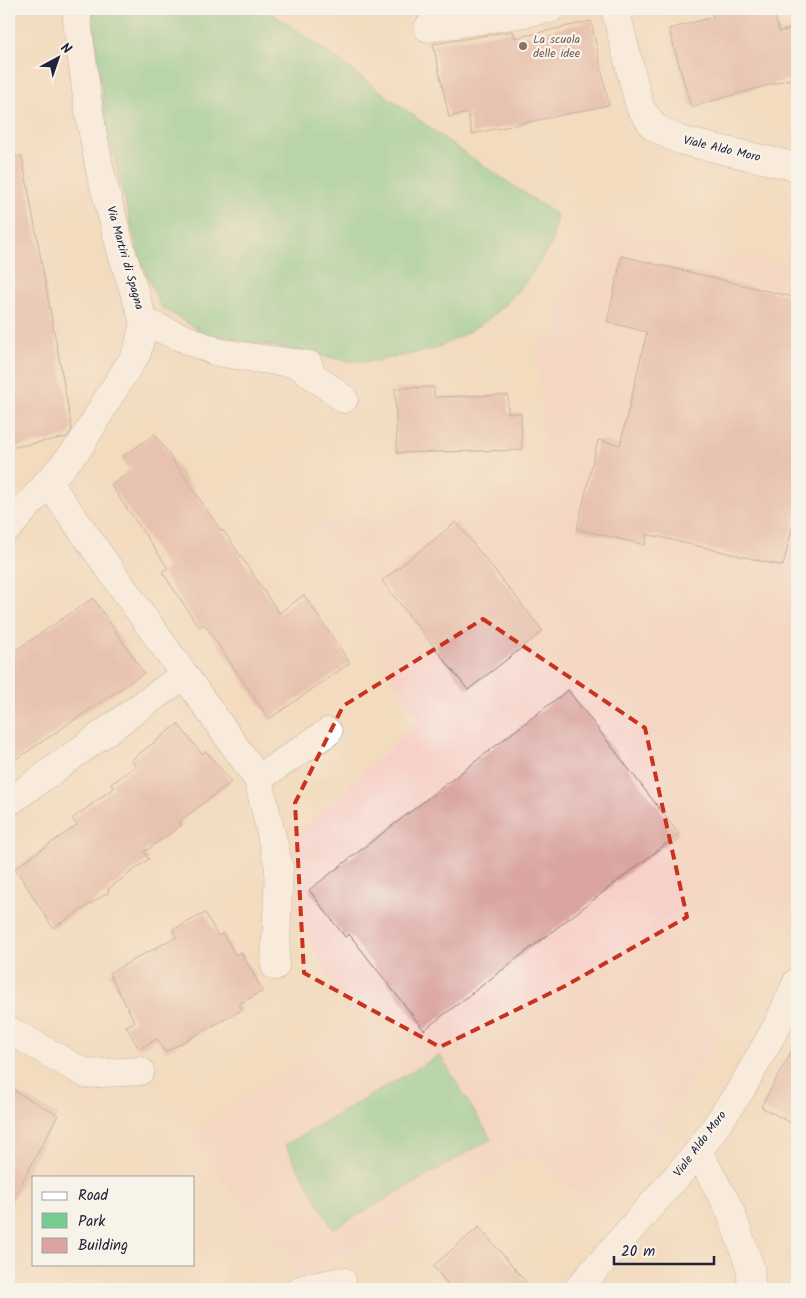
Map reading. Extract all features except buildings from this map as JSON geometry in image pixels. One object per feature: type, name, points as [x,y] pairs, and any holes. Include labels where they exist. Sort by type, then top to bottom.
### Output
[{"type":"street","name":"Via Martiri di Spagna","points":[[9,527],[80,446],[137,353],[144,322],[123,257],[100,171],[88,112],[77,9]]},
{"type":"street","points":[[428,28],[550,9]]},
{"type":"street","name":"Viale Aldo Moro","points":[[615,9],[640,107],[654,127],[679,140],[797,167]]},
{"type":"street","points":[[144,322],[217,352],[302,364],[344,398]]},
{"type":"street","points":[[48,482],[258,779],[279,867],[275,966]]},
{"type":"street","points":[[9,802],[184,675]]},
{"type":"street","points":[[258,779],[328,732]]},
{"type":"street","name":"Viale Aldo Moro","points":[[578,1289],[698,1152],[742,1088],[779,1022],[797,982]]},
{"type":"street","points":[[9,1030],[86,1074],[140,1071]]},
{"type":"street","points":[[698,1152],[730,1210],[750,1267],[752,1289]]},
{"type":"street","points":[[302,1289],[342,1281]]},
{"type":"highlighted area","points":[[483,619],[645,728],[687,917],[565,986],[440,1047],[304,973],[295,803],[343,706]]},
{"type":"shaded area","points":[[594,226],[797,266],[797,897],[608,1228],[536,1153],[302,1277],[189,1137],[353,1025],[268,861],[419,721],[301,526],[546,480],[537,339],[562,335],[557,306],[573,253]]},
{"type":"green space","points":[[92,9],[265,9],[304,35],[463,152],[557,215],[552,242],[532,274],[508,302],[485,322],[434,349],[378,361],[348,361],[204,333],[161,307],[139,257],[105,121]]},
{"type":"green space","points":[[440,1055],[491,1139],[333,1229],[285,1145]]},
{"type":"place","name":"La scuola delle idee","points":[[523,46]]}]
